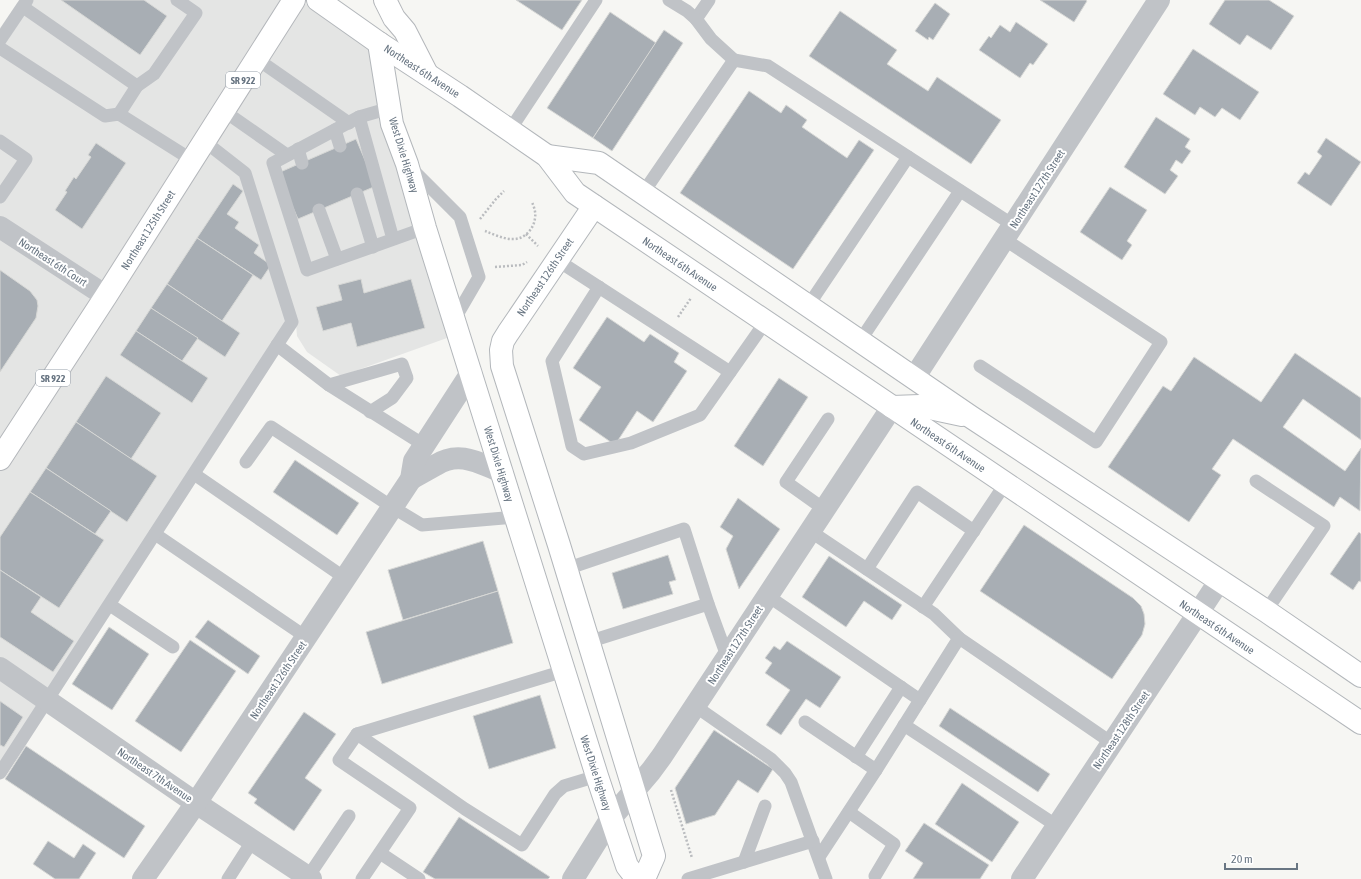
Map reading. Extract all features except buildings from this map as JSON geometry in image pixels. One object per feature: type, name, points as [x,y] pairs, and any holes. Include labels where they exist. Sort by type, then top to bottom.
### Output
[{"type":"main road","name":"Northeast 125th Street","points":[[0,459],[106,296],[294,0]]},
{"type":"main road","name":"Northeast 6th Avenue","points":[[318,0],[546,156],[575,193],[1361,723]]},
{"type":"main road","points":[[385,0],[394,18],[405,31],[427,74]]},
{"type":"main road","name":"West Dixie Highway","points":[[379,43],[392,124],[407,164],[425,228],[597,776],[627,866],[636,879]]},
{"type":"main road","name":"Northeast 6th Avenue","points":[[546,156],[599,163],[971,417],[1220,580],[1361,676]]},
{"type":"main road","name":"Northeast 126th Street","points":[[566,569],[508,387],[502,362],[501,350],[503,341],[550,255],[594,206]]},
{"type":"main road","points":[[892,407],[920,406],[971,417]]},
{"type":"main road","points":[[566,569],[654,856],[644,879]]},
{"type":"street","name":"Northeast 127th Street","points":[[914,378],[1159,0]]},
{"type":"street","name":"Northeast 6th Court","points":[[0,227],[106,296]]},
{"type":"street","name":"Northeast 126th Street","points":[[143,879],[196,803],[411,479],[414,460],[471,373]]},
{"type":"street","name":"Northeast 127th Street","points":[[573,879],[611,818],[651,771],[695,706],[824,508],[892,407]]},
{"type":"street","points":[[411,479],[427,472],[436,465],[454,458],[474,461],[502,472]]},
{"type":"street","name":"Northeast 128th Street","points":[[1022,879],[1220,580]]},
{"type":"street","name":"Northeast 7th Avenue","points":[[0,668],[196,803],[310,878]]},
{"type":"lane","points":[[119,114],[137,86],[154,74],[196,13],[177,0]]},
{"type":"lane","points":[[510,130],[596,0]]},
{"type":"lane","points":[[669,0],[696,18],[711,39],[734,60],[768,66],[960,191],[1008,232],[1161,342],[1096,442],[980,366]]},
{"type":"lane","points":[[696,18],[709,0]]},
{"type":"lane","points":[[0,40],[25,3],[137,86]]},
{"type":"lane","points":[[0,48],[105,116],[119,114],[192,160]]},
{"type":"lane","points":[[257,59],[354,120],[394,239]]},
{"type":"lane","points":[[643,193],[734,60]]},
{"type":"lane","points":[[390,108],[354,120],[273,163],[307,270],[425,228]]},
{"type":"lane","points":[[224,111],[293,152],[302,163]]},
{"type":"lane","points":[[335,130],[340,146]]},
{"type":"lane","points":[[0,141],[26,159],[0,197]]},
{"type":"lane","points":[[0,774],[292,322],[245,173],[204,141]]},
{"type":"lane","points":[[808,306],[908,157]]},
{"type":"lane","points":[[407,164],[460,217],[473,256],[479,277],[454,320]]},
{"type":"lane","points":[[860,341],[960,191]]},
{"type":"lane","points":[[357,194],[373,246]]},
{"type":"lane","points":[[319,210],[337,259]]},
{"type":"lane","points":[[550,255],[730,372]]},
{"type":"lane","points":[[599,287],[552,361],[572,446],[584,454],[630,443],[700,415],[766,321]]},
{"type":"lane","points":[[277,345],[329,385],[424,445]]},
{"type":"lane","points":[[329,385],[402,364],[407,378],[392,398],[370,412]]},
{"type":"lane","points":[[824,508],[786,482],[828,418]]},
{"type":"lane","points":[[246,462],[271,427],[392,507],[422,525],[516,517]]},
{"type":"lane","points":[[194,474],[345,578]]},
{"type":"lane","points":[[1256,481],[1324,526],[1266,611]]},
{"type":"lane","points":[[923,607],[1005,484]]},
{"type":"lane","points":[[867,569],[917,492],[974,531]]},
{"type":"lane","points":[[566,569],[684,529],[708,604],[727,656]]},
{"type":"lane","points":[[810,531],[934,614],[959,638],[1112,743]]},
{"type":"lane","points":[[155,534],[306,637]]},
{"type":"lane","points":[[768,596],[920,700]]},
{"type":"lane","points":[[588,642],[708,604]]},
{"type":"lane","points":[[110,605],[173,647]]},
{"type":"lane","points":[[819,857],[959,638]]},
{"type":"lane","points":[[362,879],[410,808],[339,760],[357,734],[564,671]]},
{"type":"lane","points":[[856,757],[902,687]]},
{"type":"lane","points":[[695,706],[771,759],[785,773],[791,782],[826,879]]},
{"type":"lane","points":[[805,722],[876,770]]},
{"type":"lane","points":[[904,725],[1057,826]]},
{"type":"lane","points":[[357,734],[465,809],[522,845],[555,794],[564,786],[597,776]]},
{"type":"lane","points":[[744,862],[765,806]]},
{"type":"lane","points":[[849,812],[894,844],[875,876]]},
{"type":"lane","points":[[310,878],[349,816]]},
{"type":"lane","points":[[228,879],[253,840]]},
{"type":"lane","points":[[693,878],[813,841]]},
{"type":"lane","points":[[380,853],[419,879]]},
{"type":"path","points":[[480,219],[496,198],[504,191]]},
{"type":"path","points":[[483,231],[513,240],[521,238],[532,227],[535,218],[535,210],[532,202]]},
{"type":"path","points":[[526,234],[550,255]]},
{"type":"path","points":[[675,322],[694,294]]},
{"type":"path","points":[[671,790],[693,878]]},
{"type":"shaded area","points":[[32,0],[300,0],[379,52],[447,338],[341,376],[307,352],[297,336],[296,324],[0,780],[0,47]]}]
